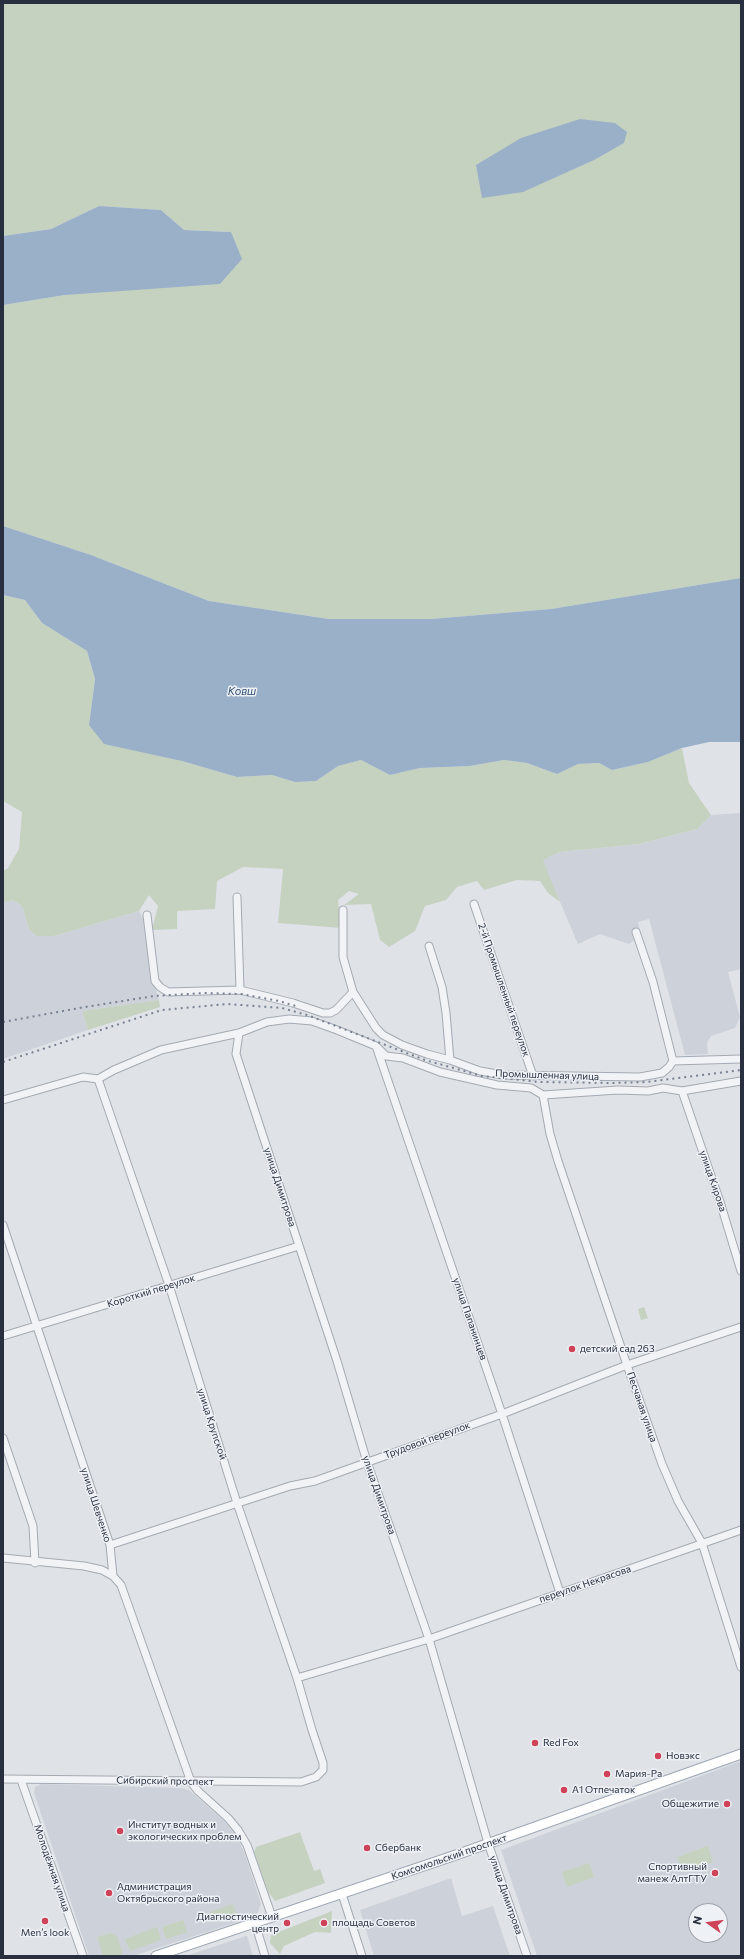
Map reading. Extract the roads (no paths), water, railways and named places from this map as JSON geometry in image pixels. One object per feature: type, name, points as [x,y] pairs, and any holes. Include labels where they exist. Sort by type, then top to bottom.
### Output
[{"type":"main road","name":"Комсомольский проспект","points":[[156,1956],[488,1844],[741,1754]]},
{"type":"street","points":[[238,897],[240,990]]},
{"type":"street","name":"2-й Промышленный переулок","points":[[474,904],[533,1076]]},
{"type":"street","name":"Промышленная улица","points":[[343,910],[343,957],[353,992],[376,1028],[383,1035],[402,1045],[480,1071],[503,1075],[564,1077],[584,1075],[616,1078],[640,1077],[662,1073],[669,1068],[673,1060]]},
{"type":"street","points":[[147,915],[155,981],[160,987],[168,992],[240,990],[293,1003],[323,1013],[330,1013],[336,1010],[353,992]]},
{"type":"street","points":[[636,932],[653,982],[673,1060],[741,1059]]},
{"type":"street","points":[[429,946],[442,987],[450,1060]]},
{"type":"street","name":"Промышленная улица","points":[[98,1079],[114,1070],[161,1050],[239,1034],[267,1022],[302,1019],[343,1032],[376,1046],[386,1056],[403,1058],[440,1072],[491,1084],[531,1088],[543,1095]]},
{"type":"street","name":"улица Димитрова","points":[[239,1034],[236,1054],[337,1361],[367,1462],[429,1639],[488,1844],[527,1956]]},
{"type":"street","name":"улица Папанинцев","points":[[376,1046],[502,1414],[560,1593]]},
{"type":"street","points":[[3,1100],[83,1077],[98,1079]]},
{"type":"street","name":"улица Крупской","points":[[98,1079],[169,1285],[237,1503],[297,1678],[323,1763],[323,1770]]},
{"type":"street","points":[[543,1095],[618,1090],[648,1091],[663,1088],[682,1091],[741,1082]]},
{"type":"street","name":"улица Кирова","points":[[682,1091],[722,1205],[741,1271]]},
{"type":"street","name":"Песчаная улица","points":[[543,1095],[550,1134],[558,1161],[627,1365],[662,1464],[678,1501],[702,1543],[741,1667]]},
{"type":"street","name":"улица Шевченко","points":[[3,1225],[38,1326],[110,1546],[113,1576],[121,1585],[127,1599],[190,1782]]},
{"type":"street","name":"Короткий переулок","points":[[3,1336],[299,1246]]},
{"type":"street","name":"Трудовой переулок","points":[[110,1546],[290,1486],[315,1481],[502,1414],[627,1365],[741,1327]]},
{"type":"street","points":[[3,1438],[33,1526],[35,1563]]},
{"type":"street","name":"переулок Некрасова","points":[[297,1678],[429,1639],[741,1530]]},
{"type":"street","points":[[3,1558],[35,1563],[84,1566],[102,1570],[113,1576]]},
{"type":"street","name":"Сибирский проспект","points":[[3,1779],[301,1782],[316,1777],[323,1770]]},
{"type":"street","name":"Молодёжная улица","points":[[21,1780],[83,1956]]},
{"type":"street","points":[[190,1782],[228,1818],[238,1830],[246,1845],[272,1917]]},
{"type":"street","points":[[342,1894],[362,1956]]},
{"type":"street","points":[[255,1923],[266,1956]]},
{"type":"water","points":[[580,119],[615,123],[627,132],[624,143],[594,160],[523,192],[482,198],[476,165],[521,138]]},
{"type":"water","points":[[99,206],[161,210],[184,230],[231,232],[242,259],[220,284],[65,295],[3,305],[3,236],[51,229]]},
{"type":"water","name":"Ковш","points":[[3,526],[91,555],[209,601],[329,619],[431,619],[551,609],[741,578],[741,742],[709,742],[682,748],[648,762],[612,770],[599,763],[578,764],[557,774],[527,763],[504,760],[470,766],[420,768],[390,775],[361,760],[338,766],[316,781],[295,782],[272,775],[237,777],[182,761],[104,744],[89,725],[95,679],[87,651],[42,623],[25,600],[3,595]]},
{"type":"railway","points":[[3,1022],[154,996],[204,993],[241,994],[279,1001],[299,1007]]},
{"type":"railway","points":[[3,1062],[162,1010],[227,1004],[282,1008],[307,1015],[425,1060],[482,1076],[540,1082],[614,1083],[647,1082],[741,1070]]},
{"type":"place","name":"детский сад 263","points":[[572,1349]]},
{"type":"place","name":"Red Fox","points":[[535,1743]]},
{"type":"place","name":"Новэкс","points":[[658,1756]]},
{"type":"place","name":"Мария-Ра","points":[[607,1774]]},
{"type":"place","name":"А1 Отпечаток","points":[[564,1790]]},
{"type":"place","name":"Общежитие","points":[[727,1804]]},
{"type":"place","name":"Институт водных и экологических проблем","points":[[120,1831]]},
{"type":"place","name":"Сбербанк","points":[[367,1848]]},
{"type":"place","name":"Спортивный манеж АлтГТУ","points":[[715,1873]]},
{"type":"place","name":"Администрация Октябрьского района","points":[[109,1893]]},
{"type":"place","name":"Men’s look","points":[[45,1921]]},
{"type":"place","name":"Диагностический центр","points":[[287,1923]]},
{"type":"place","name":"площадь Советов","points":[[324,1923]]}]
